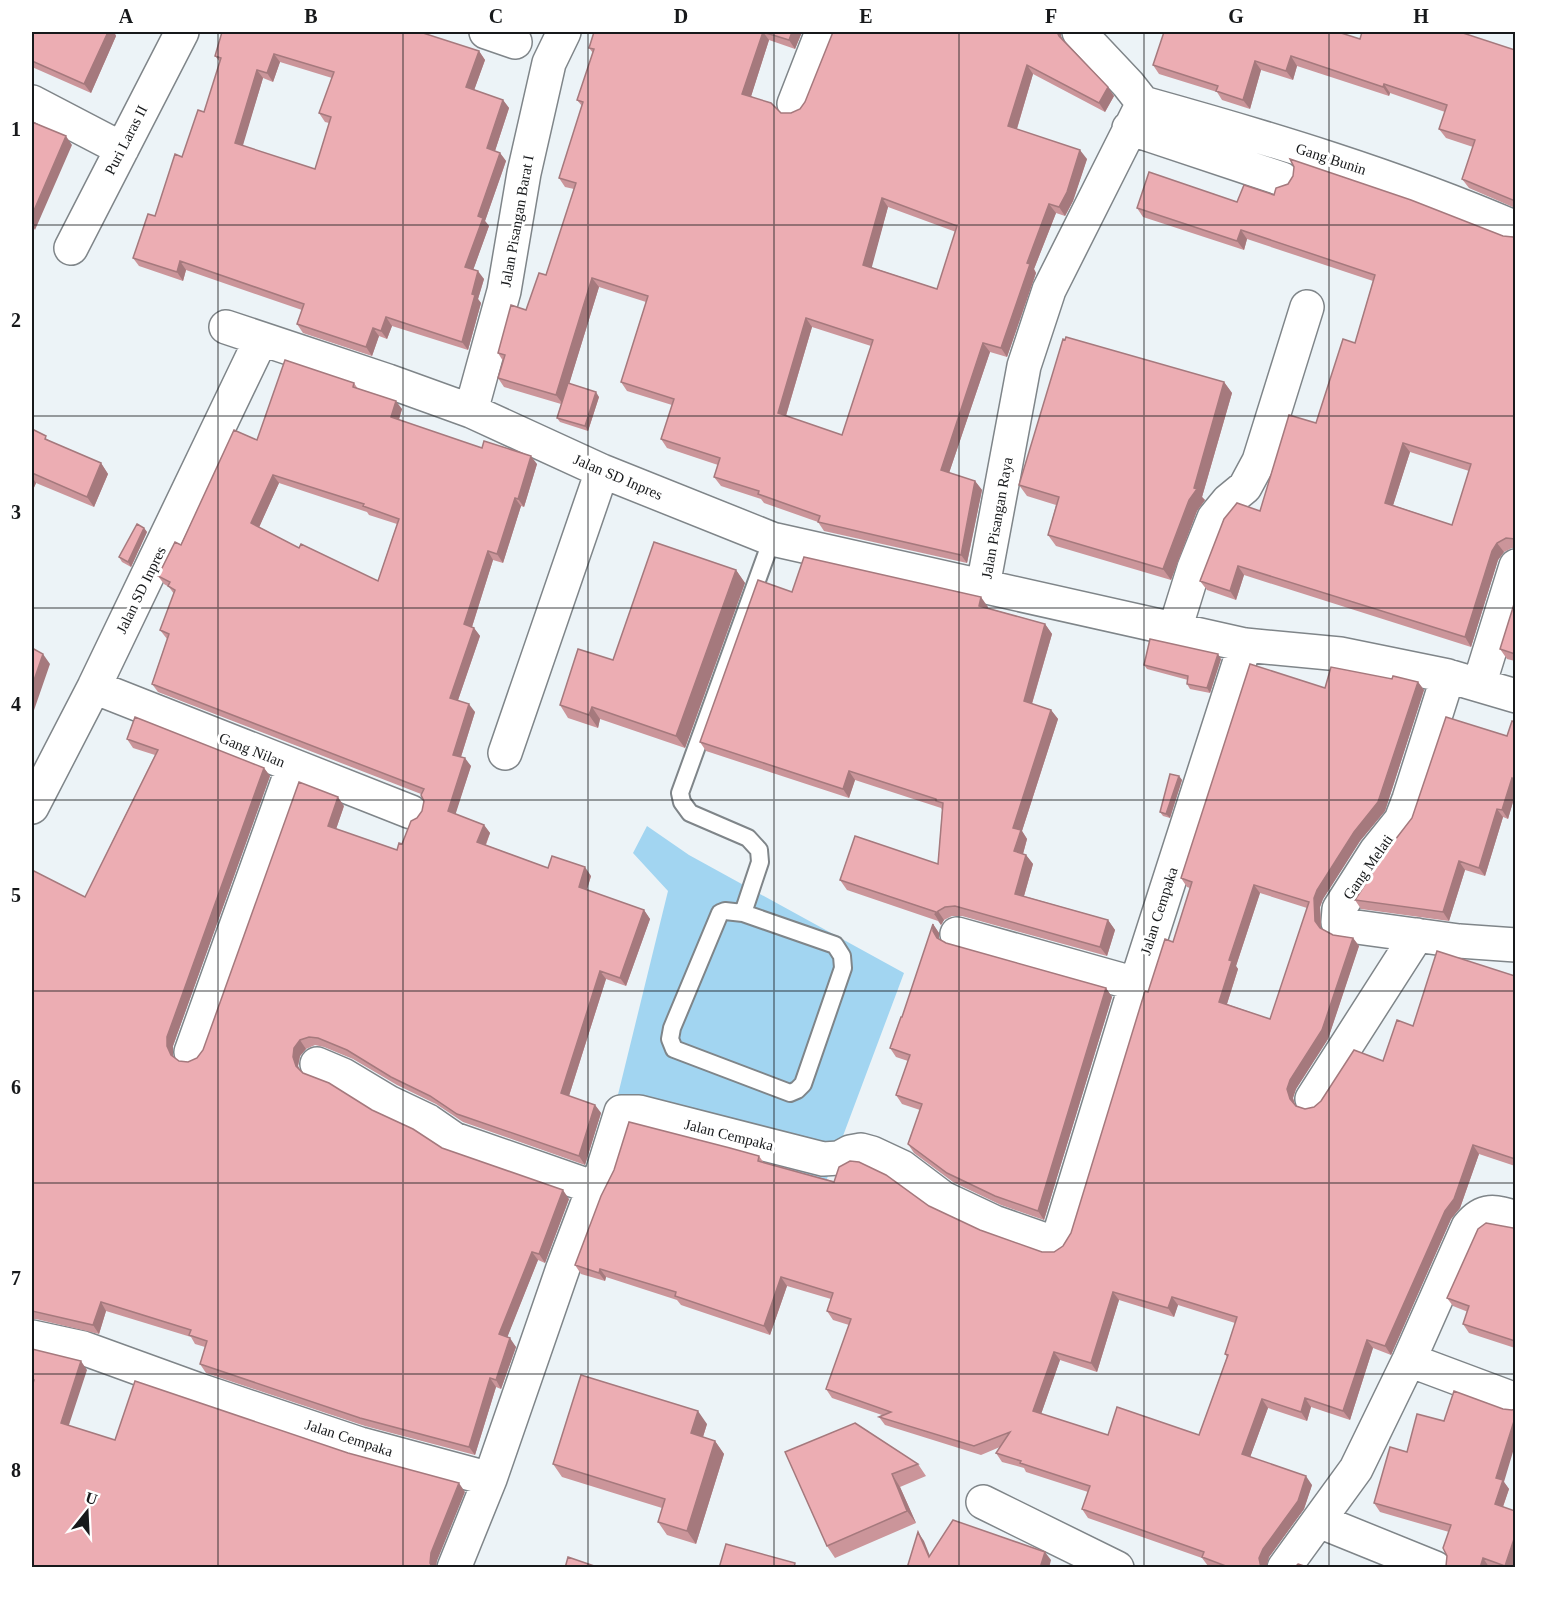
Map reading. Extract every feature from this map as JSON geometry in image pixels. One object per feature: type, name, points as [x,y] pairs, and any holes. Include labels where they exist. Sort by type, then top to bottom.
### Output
[{"type":"street","name":"Puri Laras II","points":[[71,248],[182,32]]},
{"type":"street","name":"Jalan Pisangan Barat I","points":[[471,411],[504,291],[524,173],[549,63],[564,32]]},
{"type":"street","points":[[794,104],[822,32]]},
{"type":"street","points":[[1079,32],[1128,84],[1136,116],[1282,179]]},
{"type":"street","points":[[32,102],[122,149]]},
{"type":"street","name":"Gang Bunin","points":[[1136,116],[1329,158],[1455,202],[1515,228]]},
{"type":"street","name":"Jalan Pisangan Raya","points":[[1136,116],[1049,290],[1024,366],[983,586],[1245,645],[1340,654],[1448,676],[1515,696]]},
{"type":"street","points":[[1175,629],[1194,568],[1214,518],[1228,501],[1245,487],[1259,461],[1307,307]]},
{"type":"street","name":"Jalan SD Inpres","points":[[226,327],[471,411],[602,471],[772,539],[983,586]]},
{"type":"street","name":"Jalan SD Inpres","points":[[32,807],[94,687],[261,339]]},
{"type":"street","points":[[505,753],[602,471]]},
{"type":"street","points":[[1479,685],[1515,566]]},
{"type":"street","name":"Jalan Cempaka","points":[[32,1337],[83,1348],[360,1444],[490,1479],[563,1268],[602,1173],[621,1112],[639,1112],[823,1159],[839,1158],[849,1152],[861,1150],[872,1153],[902,1167],[943,1198],[994,1222],[1054,1243],[1059,1236],[1136,984],[1245,645]]},
{"type":"street","name":"Gang Melati","points":[[1448,676],[1401,820],[1376,851],[1337,913],[1338,922],[1342,925],[1459,941],[1515,945]]},
{"type":"street","name":"Gang Nilan","points":[[94,687],[411,812]]},
{"type":"street","points":[[191,1052],[293,767]]},
{"type":"street","points":[[957,934],[1136,984]]},
{"type":"street","points":[[1312,1099],[1417,935]]},
{"type":"street","points":[[316,1064],[343,1075],[388,1102],[428,1121],[454,1139],[595,1188]]},
{"type":"street","points":[[1284,1568],[1356,1468],[1409,1360],[1468,1227],[1475,1219],[1486,1213],[1497,1212],[1515,1218]]},
{"type":"street","points":[[1409,1360],[1515,1400]]},
{"type":"street","points":[[454,1568],[490,1479]]},
{"type":"street","points":[[983,1502],[1117,1568]]},
{"type":"street","points":[[1319,1521],[1435,1568]]},
{"type":"lane","points":[[743,913],[760,862],[759,850],[748,838],[690,813],[682,802],[680,793],[772,539]]},
{"type":"lane","points":[[725,911],[743,913],[835,945],[842,956],[843,968],[803,1084],[790,1093],[674,1048],[670,1039],[672,1029],[720,913],[725,911]]},
{"type":"shaded area","points":[[647,826],[689,855],[904,973],[825,1184],[613,1115],[668,891],[633,853]]},
{"type":"building","points":[[32,32],[108,32],[84,84],[32,61]]},
{"type":"building","points":[[222,32],[420,32],[479,51],[466,87],[503,100],[487,148],[500,153],[478,216],[483,218],[465,267],[478,271],[472,294],[475,295],[462,342],[386,317],[381,331],[373,328],[366,347],[297,324],[304,304],[180,261],[177,272],[133,258],[148,214],[155,216],[175,154],[182,157],[198,110],[204,112],[221,58],[215,56]],"holes":[[[274,54],[334,72],[319,113],[331,117],[315,169],[235,143],[257,70],[267,73]]]},
{"type":"building","points":[[594,32],[763,32],[742,94],[771,103],[781,113],[791,113],[800,109],[805,102],[833,32],[1057,32],[1108,87],[1099,103],[1027,65],[1008,126],[1080,150],[1067,192],[1059,207],[1049,204],[1027,263],[1030,264],[1001,348],[983,343],[941,470],[975,481],[961,555],[818,522],[820,516],[758,494],[759,491],[714,477],[720,458],[661,439],[674,399],[621,382],[648,296],[592,278],[556,395],[498,378],[505,355],[498,353],[511,305],[526,310],[539,273],[546,275],[576,183],[559,178],[583,102],[577,100],[594,49],[589,48]],"holes":[[[882,198],[957,226],[937,289],[863,265]],[[806,318],[873,340],[842,435],[778,413]]]},
{"type":"building","points":[[763,32],[792,32],[789,40]]},
{"type":"building","points":[[1164,32],[1338,32],[1360,39],[1362,32],[1460,32],[1515,50],[1515,201],[1462,179],[1475,140],[1439,129],[1447,105],[1384,84],[1383,87],[1291,56],[1286,71],[1255,61],[1243,100],[1216,91],[1218,86],[1153,65]]},
{"type":"building","points":[[32,122],[66,136],[32,215]]},
{"type":"building","points":[[1290,159],[1411,200],[1503,236],[1515,236],[1515,539],[1506,538],[1497,543],[1492,551],[1465,637],[1238,566],[1230,591],[1200,581],[1224,519],[1237,503],[1260,511],[1289,415],[1316,423],[1343,339],[1355,343],[1375,275],[1241,230],[1237,241],[1137,208],[1149,172],[1237,202],[1244,185],[1274,195],[1276,188],[1288,184],[1293,176],[1294,167]],"holes":[[[1403,443],[1471,464],[1452,525],[1385,503]]]},
{"type":"building","points":[[1066,337],[1224,382],[1194,488],[1197,489],[1189,500],[1163,569],[1048,535],[1059,497],[1019,485],[1063,339],[1065,340]]},
{"type":"building","points":[[285,360],[354,383],[353,387],[396,401],[391,417],[482,448],[484,441],[531,456],[518,499],[515,498],[497,554],[488,551],[464,624],[474,628],[450,698],[469,704],[453,755],[465,758],[448,811],[484,825],[477,842],[548,868],[552,856],[585,867],[579,887],[644,910],[620,978],[600,971],[561,1093],[595,1105],[579,1156],[457,1114],[430,1096],[391,1077],[347,1050],[318,1038],[309,1037],[300,1040],[294,1048],[293,1057],[296,1066],[303,1073],[329,1083],[372,1110],[413,1129],[442,1148],[563,1190],[539,1254],[532,1252],[499,1334],[510,1338],[496,1380],[490,1378],[469,1447],[360,1418],[200,1364],[207,1341],[189,1335],[191,1330],[101,1302],[93,1325],[32,1311],[32,870],[85,897],[158,750],[127,739],[135,717],[264,768],[167,1037],[167,1046],[171,1055],[179,1061],[188,1062],[197,1058],[203,1050],[299,782],[338,797],[328,826],[397,850],[399,843],[402,844],[411,821],[417,818],[422,811],[424,801],[421,795],[424,789],[152,684],[169,634],[160,630],[175,590],[168,586],[170,582],[158,576],[175,542],[181,545],[234,430],[257,440]],"holes":[[[273,475],[364,504],[363,506],[399,519],[378,581],[301,544],[299,548],[251,523]]]},
{"type":"building","points":[[568,383],[596,392],[585,426],[557,418]]},
{"type":"building","points":[[32,429],[46,436],[45,439],[101,463],[87,497],[32,473]]},
{"type":"building","points":[[137,524],[144,528],[128,562],[119,557]]},
{"type":"building","points":[[654,542],[736,570],[676,736],[592,707],[589,715],[560,705],[578,649],[613,660]]},
{"type":"building","points":[[804,557],[981,597],[979,606],[1045,624],[1024,701],[1051,710],[1013,828],[1021,830],[1014,851],[1026,855],[1015,894],[1108,920],[1100,947],[955,906],[945,907],[935,915],[936,912],[840,880],[855,836],[938,864],[943,803],[849,771],[843,789],[700,742],[758,580],[792,592]]},
{"type":"building","points":[[1515,601],[1515,654],[1500,649]]},
{"type":"building","points":[[1150,639],[1218,654],[1207,688],[1187,684],[1188,676],[1144,665]]},
{"type":"building","points":[[32,648],[43,654],[32,686]]},
{"type":"building","points":[[1250,664],[1325,688],[1331,667],[1418,682],[1378,802],[1354,832],[1314,898],[1315,921],[1320,928],[1333,935],[1353,938],[1322,1030],[1290,1080],[1287,1089],[1290,1099],[1296,1106],[1305,1109],[1314,1107],[1321,1101],[1354,1050],[1383,1061],[1397,1020],[1413,1026],[1437,951],[1515,976],[1515,1159],[1473,1145],[1454,1199],[1445,1211],[1385,1346],[1367,1340],[1343,1411],[1305,1398],[1301,1412],[1262,1399],[1242,1454],[1306,1476],[1298,1501],[1263,1549],[1259,1558],[1261,1568],[1231,1568],[1202,1557],[1204,1552],[1082,1509],[1090,1486],[996,1453],[1010,1432],[974,1446],[879,1417],[891,1412],[826,1389],[851,1319],[827,1311],[833,1293],[781,1277],[764,1326],[675,1296],[676,1292],[600,1269],[599,1273],[575,1265],[601,1196],[614,1170],[629,1122],[759,1156],[758,1161],[834,1182],[839,1167],[850,1161],[859,1162],[886,1175],[929,1206],[980,1230],[1042,1252],[1054,1252],[1063,1246],[1071,1233],[1145,991],[1148,992],[1165,939],[1173,942],[1192,882],[1181,878]],"holes":[[[1254,885],[1309,902],[1270,1019],[1219,1002],[1232,961],[1229,960]],[[1113,1292],[1168,1308],[1172,1297],[1237,1317],[1225,1354],[1228,1355],[1199,1435],[1117,1407],[1108,1435],[1033,1411],[1054,1352],[1091,1363]]]},
{"type":"building","points":[[1446,717],[1507,736],[1512,721],[1515,722],[1515,780],[1512,778],[1502,810],[1497,809],[1479,868],[1459,861],[1443,912],[1355,900],[1385,853],[1412,818]]},
{"type":"building","points":[[1170,774],[1179,776],[1166,814],[1160,812]]},
{"type":"building","points":[[933,924],[933,931],[937,938],[946,943],[1106,988],[1038,1211],[995,1196],[947,1173],[908,1144],[922,1104],[896,1095],[910,1055],[890,1048]]},
{"type":"building","points":[[1486,1223],[1515,1227],[1515,1341],[1463,1324],[1469,1306],[1447,1298],[1478,1229]]},
{"type":"building","points":[[32,1349],[81,1361],[61,1423],[115,1440],[135,1381],[348,1453],[459,1483],[431,1553],[430,1563],[433,1568],[32,1568],[32,1387],[34,1380],[32,1379]]},
{"type":"building","points":[[581,1375],[698,1411],[691,1433],[715,1441],[687,1531],[658,1522],[665,1499],[553,1464]]},
{"type":"building","points":[[1454,1391],[1503,1409],[1515,1409],[1515,1418],[1496,1478],[1503,1480],[1495,1504],[1515,1511],[1515,1536],[1505,1566],[1483,1558],[1480,1568],[1445,1568],[1447,1556],[1443,1548],[1451,1525],[1374,1503],[1390,1447],[1407,1452],[1417,1414],[1444,1421]]},
{"type":"building","points":[[855,1423],[918,1464],[892,1474],[907,1511],[827,1546],[785,1452]]},
{"type":"building","points":[[953,1520],[1045,1552],[1040,1568],[907,1568],[918,1532],[929,1557]]},
{"type":"building","points":[[726,1544],[795,1563],[794,1568],[719,1568]]},
{"type":"building","points":[[568,1557],[600,1568],[565,1568]]},
{"type":"building","points":[[1298,1564],[1310,1568],[1294,1568]]}]
